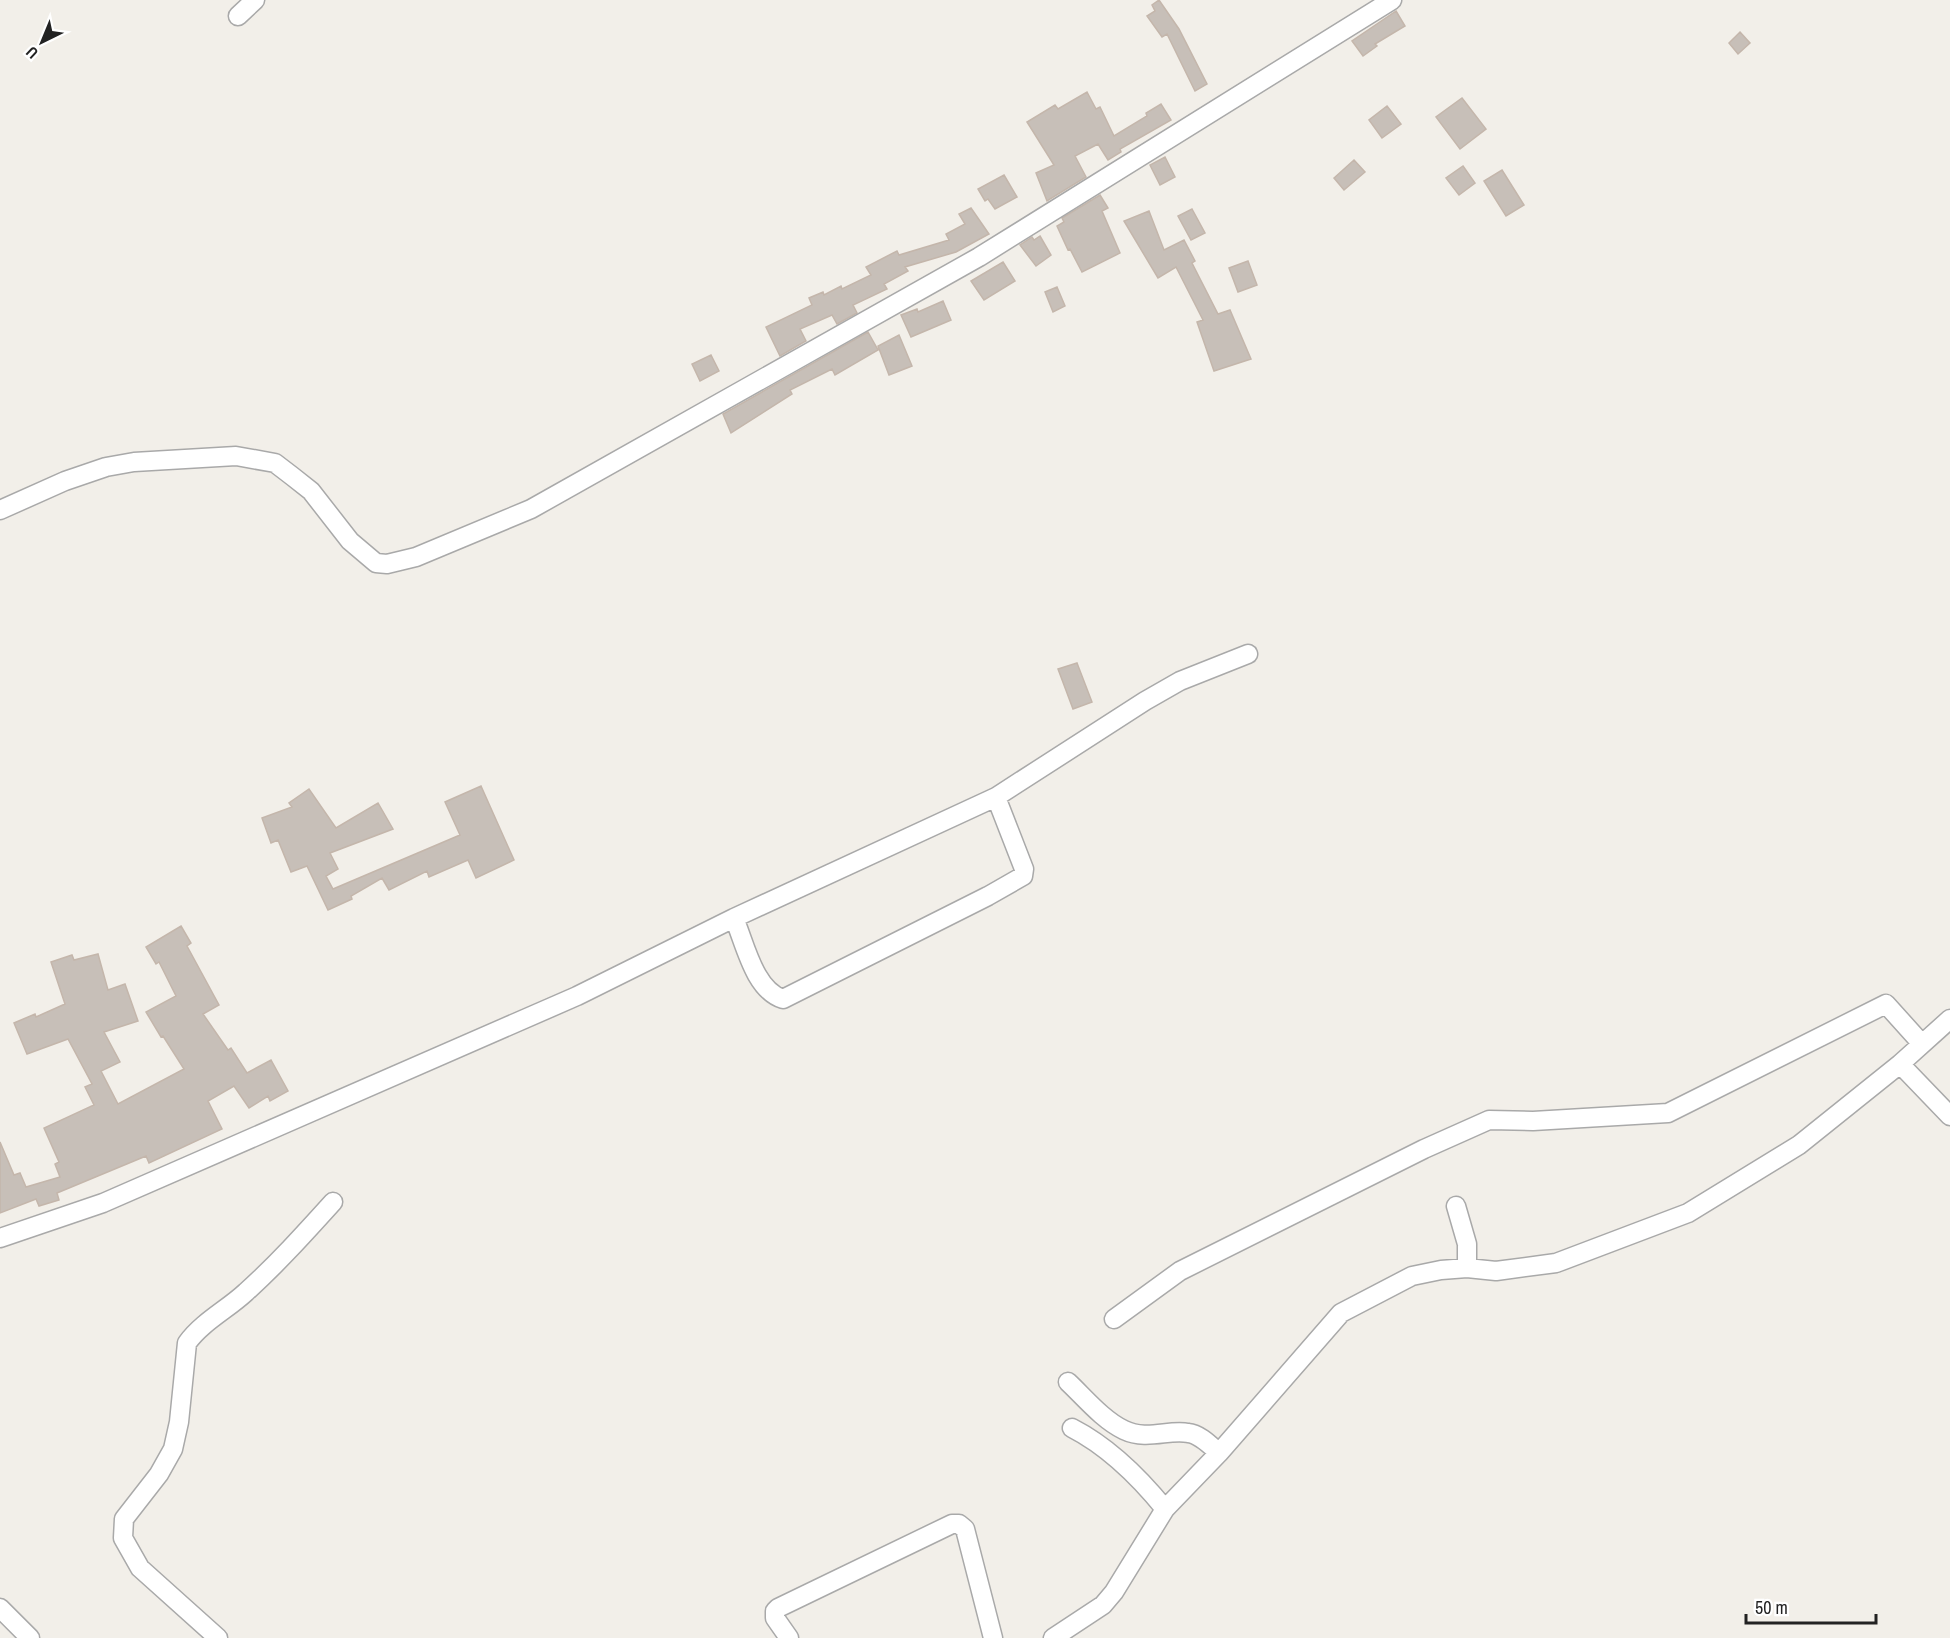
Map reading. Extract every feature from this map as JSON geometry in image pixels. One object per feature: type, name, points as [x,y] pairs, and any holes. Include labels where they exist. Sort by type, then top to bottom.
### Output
[{"type":"street","points":[[238,16],[255,0]]},
{"type":"street","points":[[0,510],[65,481],[106,466],[134,462],[236,456],[275,464],[292,476],[311,491],[350,541],[376,563],[387,564],[416,557],[531,509],[979,257],[1392,0]]},
{"type":"street","points":[[0,1239],[104,1203],[577,996],[734,918],[996,796],[1180,681],[1248,654]]},
{"type":"street","points":[[734,918],[762,983],[778,997],[783,999],[791,996],[1023,876],[1024,869],[996,796]]},
{"type":"street","points":[[1114,1319],[1180,1271],[1424,1149],[1489,1120],[1533,1121],[1668,1113],[1886,1004],[1922,1044]]},
{"type":"street","points":[[1053,1638],[1103,1605],[1114,1592],[1165,1509],[1219,1453],[1341,1313],[1412,1276],[1441,1270],[1467,1268],[1496,1271],[1556,1263],[1688,1213],[1799,1145],[1900,1064],[1950,1019]]},
{"type":"street","points":[[1900,1064],[1950,1116]]},
{"type":"street","points":[[218,1638],[140,1568],[123,1538],[124,1519],[159,1474],[172,1449],[179,1422],[187,1343],[194,1333],[229,1308],[266,1274],[333,1202]]},
{"type":"street","points":[[1456,1206],[1467,1244],[1467,1268]]},
{"type":"street","points":[[1068,1382],[1124,1430],[1156,1435],[1189,1432],[1219,1453]]},
{"type":"street","points":[[1072,1428],[1092,1438],[1141,1480],[1165,1509]]},
{"type":"street","points":[[789,1638],[776,1618],[775,1611],[778,1608],[952,1524],[959,1524],[964,1529],[993,1638]]},
{"type":"street","points":[[0,1608],[30,1638]]},
{"type":"building","points":[[1159,0],[1179,29],[1207,84],[1195,91],[1167,34],[1162,37],[1147,16],[1155,11],[1152,5]]},
{"type":"building","points":[[1396,11],[1405,26],[1375,44],[1377,46],[1363,56],[1352,41]]},
{"type":"building","points":[[1740,32],[1750,43],[1738,54],[1729,43]]},
{"type":"building","points":[[1087,92],[1096,109],[1100,107],[1114,136],[1147,116],[1146,113],[1161,104],[1171,120],[1120,149],[1121,152],[1108,160],[1098,144],[1075,156],[1086,177],[1047,201],[1036,173],[1054,165],[1027,122],[1055,105],[1058,109]]},
{"type":"building","points":[[1462,98],[1486,129],[1460,149],[1436,117]]},
{"type":"building","points":[[1387,106],[1401,124],[1382,138],[1369,120]]},
{"type":"building","points":[[1165,157],[1175,177],[1160,185],[1150,165]]},
{"type":"building","points":[[1354,160],[1365,172],[1344,190],[1334,178]]},
{"type":"building","points":[[1463,166],[1475,183],[1459,195],[1446,178]]},
{"type":"building","points":[[1502,170],[1524,205],[1506,216],[1484,181]]},
{"type":"building","points":[[1004,175],[1017,197],[995,209],[988,199],[985,201],[978,189]]},
{"type":"building","points":[[1100,195],[1108,208],[1102,211],[1120,253],[1082,272],[1057,226],[1064,222],[1062,218]]},
{"type":"building","points":[[971,208],[989,234],[956,252],[905,267],[908,271],[884,284],[887,289],[853,305],[857,313],[837,324],[832,315],[800,329],[806,341],[780,356],[766,327],[812,305],[809,298],[823,292],[824,295],[841,286],[842,289],[871,275],[866,267],[897,251],[899,255],[949,240],[946,234],[965,224],[959,214]]},
{"type":"building","points":[[1192,209],[1205,233],[1191,240],[1178,216]]},
{"type":"building","points":[[1149,211],[1164,250],[1184,240],[1195,261],[1192,263],[1218,314],[1230,310],[1251,359],[1214,371],[1197,322],[1203,320],[1176,267],[1158,278],[1124,221]]},
{"type":"building","points":[[1040,236],[1051,255],[1036,266],[1020,245],[1032,237],[1034,240]]},
{"type":"building","points":[[1248,261],[1257,285],[1238,292],[1229,268]]},
{"type":"building","points":[[1003,262],[1015,281],[984,300],[971,281]]},
{"type":"building","points":[[1057,287],[1065,306],[1053,312],[1045,292]]},
{"type":"building","points":[[943,301],[951,320],[911,337],[901,315],[917,309],[918,312]]},
{"type":"building","points":[[868,332],[878,350],[835,375],[832,369],[790,390],[792,394],[731,433],[723,414]]},
{"type":"building","points":[[899,335],[912,366],[889,375],[878,346]]},
{"type":"building","points":[[711,355],[719,371],[700,381],[692,364]]},
{"type":"building","points":[[1077,663],[1092,702],[1073,709],[1058,669]]},
{"type":"building","points":[[481,786],[514,860],[476,878],[468,860],[429,877],[427,871],[389,890],[382,878],[351,896],[352,899],[328,910],[307,866],[291,872],[278,840],[271,843],[262,818],[292,807],[289,803],[309,789],[336,828],[378,803],[393,829],[330,853],[338,869],[326,876],[333,889],[460,835],[445,802]]},
{"type":"building","points":[[181,926],[191,943],[187,946],[219,1005],[203,1014],[228,1050],[231,1048],[247,1073],[271,1060],[288,1091],[270,1101],[268,1096],[249,1108],[234,1086],[208,1101],[222,1129],[149,1163],[146,1156],[57,1193],[59,1200],[39,1206],[36,1199],[0,1213],[0,1142],[14,1175],[20,1173],[26,1187],[60,1177],[55,1164],[59,1162],[44,1128],[94,1105],[85,1087],[92,1084],[68,1039],[27,1054],[14,1023],[35,1014],[36,1017],[65,1004],[51,962],[72,955],[74,960],[98,954],[108,990],[125,984],[138,1021],[104,1032],[120,1062],[101,1071],[118,1104],[184,1069],[146,1012],[176,996],[159,962],[156,964],[146,947]]}]
